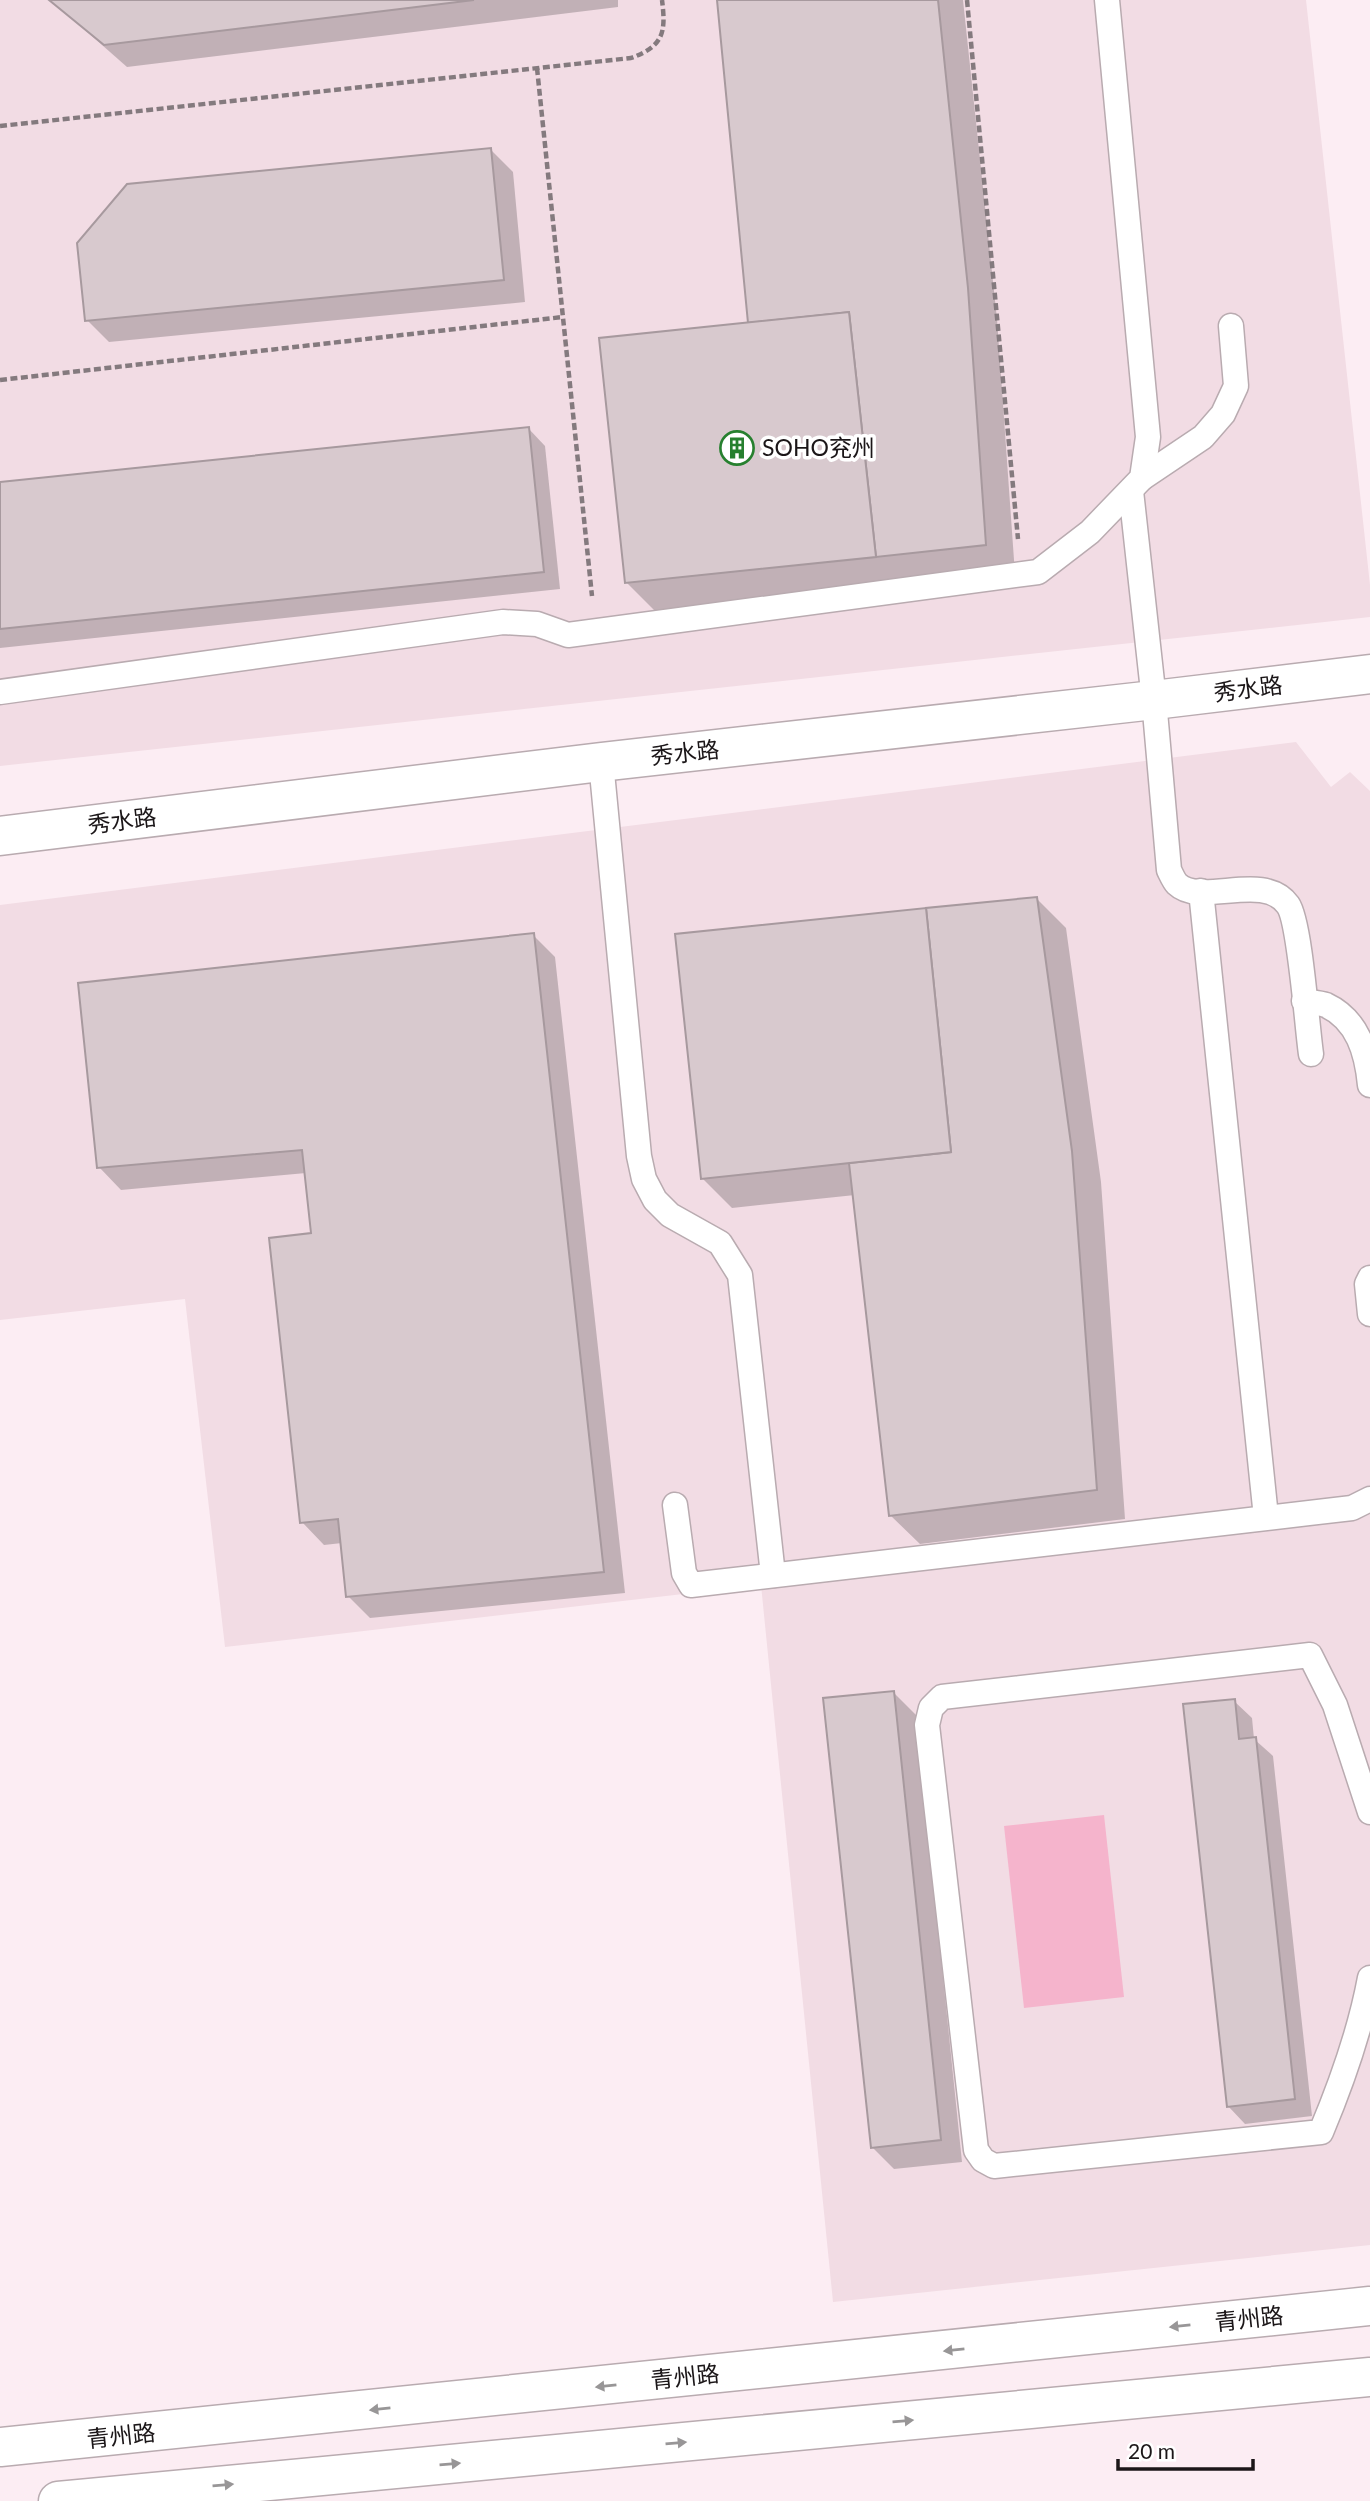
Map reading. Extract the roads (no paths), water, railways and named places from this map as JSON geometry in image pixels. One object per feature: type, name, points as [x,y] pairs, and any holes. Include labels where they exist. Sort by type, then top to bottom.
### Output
[{"type":"street","name":"秀水路","points":[[0,836],[601,762],[1370,674]]},
{"type":"street","name":"青州路","points":[[0,2447],[1370,2306]]},
{"type":"street","points":[[58,2501],[1370,2377]]},
{"type":"lane","points":[[1107,0],[1148,437],[1136,485],[1169,870],[1177,884],[1189,890],[1259,890],[1278,895],[1290,907],[1296,928],[1311,1054]]},
{"type":"lane","points":[[0,692],[503,622],[537,624],[568,635],[1038,572],[1090,532],[1136,485],[1203,437],[1223,414],[1236,386],[1231,326]]},
{"type":"lane","points":[[601,762],[639,1156],[644,1178],[655,1200],[670,1215],[720,1243],[740,1275],[773,1575]]},
{"type":"lane","points":[[1201,891],[1266,1517]]},
{"type":"lane","points":[[1304,1001],[1325,1005],[1342,1017],[1362,1041],[1367,1056],[1370,1085]]},
{"type":"lane","points":[[1370,1278],[1367,1284],[1370,1314]]},
{"type":"lane","points":[[675,1505],[684,1573],[691,1585],[1352,1508],[1370,1499]]},
{"type":"lane","points":[[1370,1812],[1335,1705],[1310,1655],[942,1697],[931,1708],[927,1725],[976,2150],[983,2160],[994,2166],[1321,2132],[1346,2071],[1364,2011],[1370,1978]]},
{"type":"place","name":"SOHO兖州","points":[[737,448]]}]
